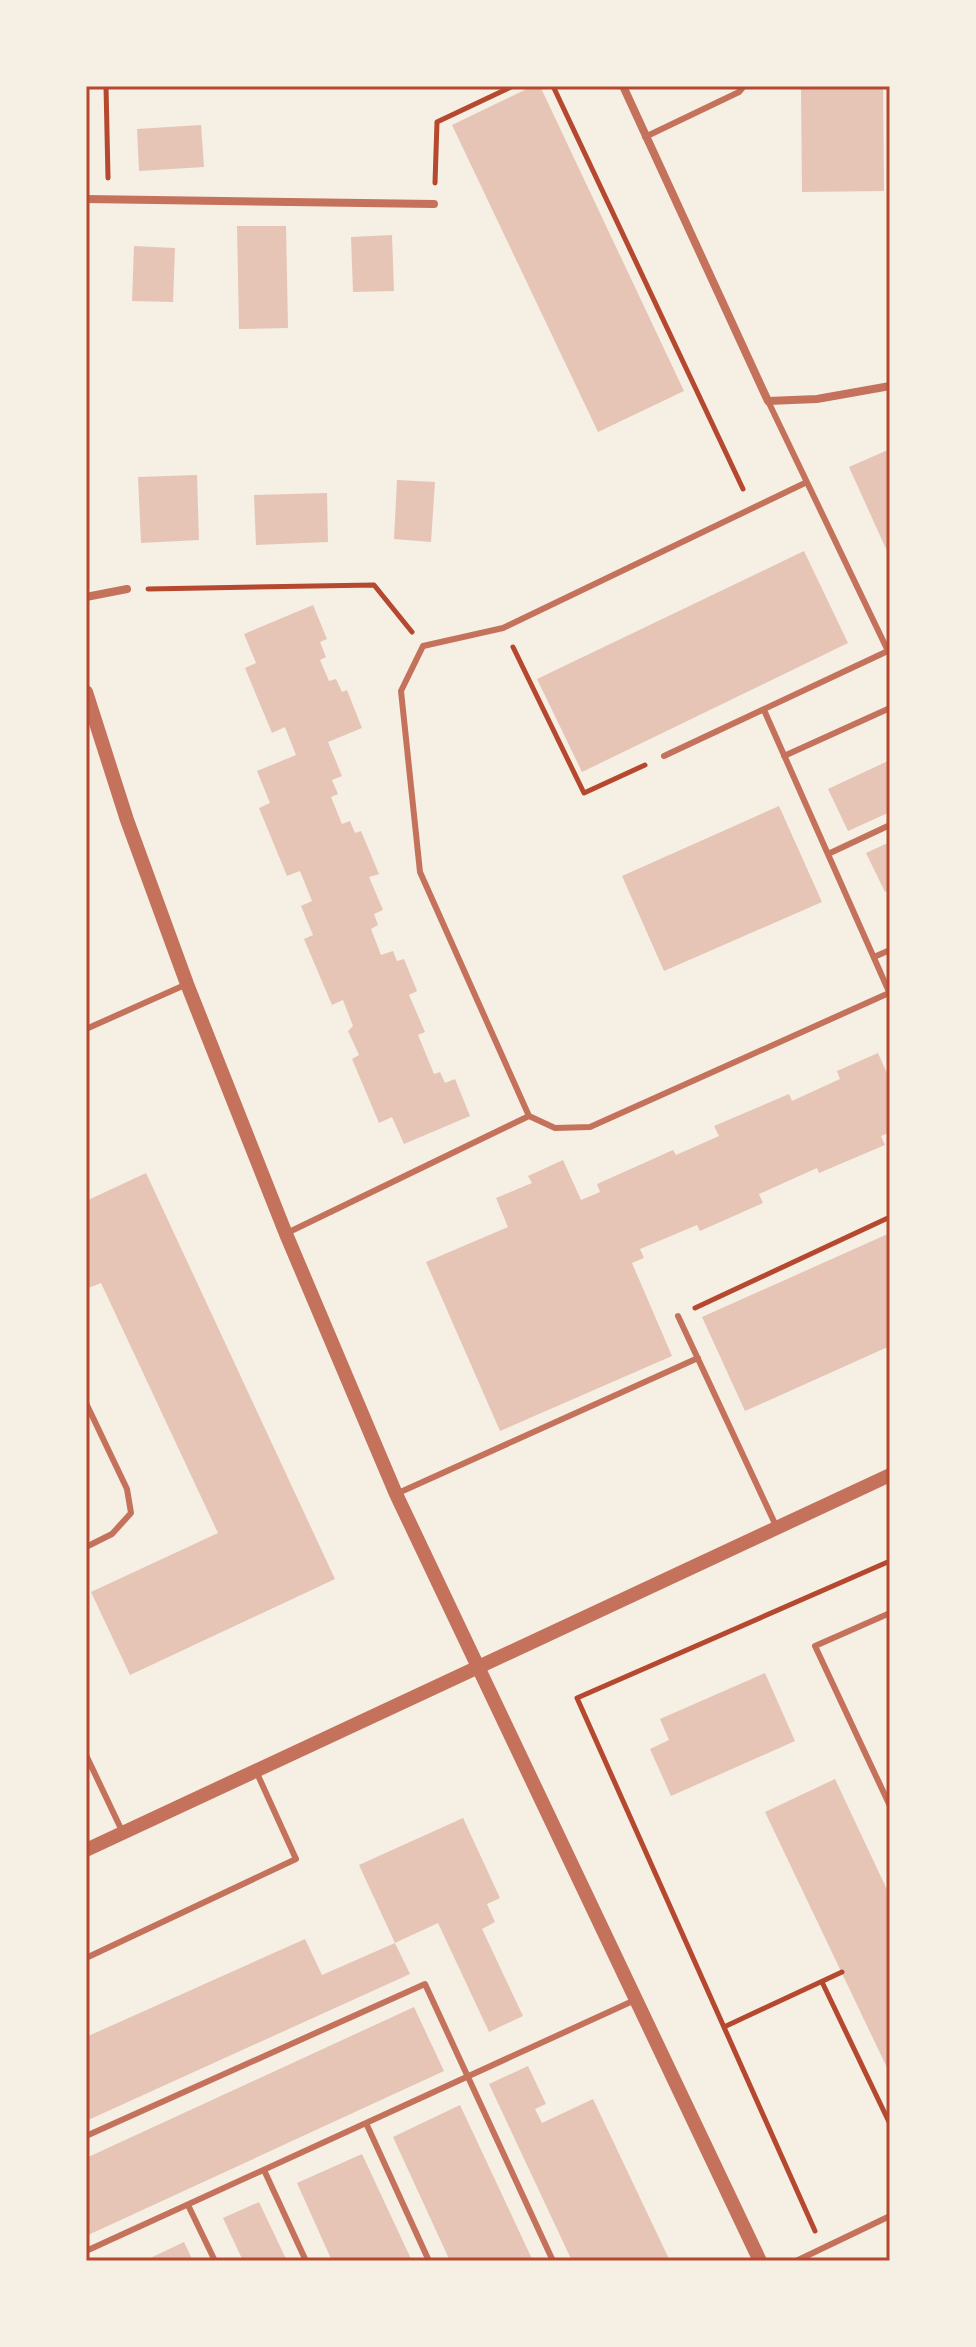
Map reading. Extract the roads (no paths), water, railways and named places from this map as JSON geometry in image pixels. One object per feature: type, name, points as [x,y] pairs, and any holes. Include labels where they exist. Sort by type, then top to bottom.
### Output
[{"type":"street","points":[[623,86],[768,401],[817,399],[890,386]]},
{"type":"street","points":[[86,199],[434,204]]},
{"type":"street","points":[[86,597],[127,589]]},
{"type":"street","points":[[86,692],[127,820],[187,984],[286,1234],[396,1494],[760,2261]]},
{"type":"street","points":[[86,1850],[890,1475]]},
{"type":"lane","points":[[645,137],[739,92],[744,86]]},
{"type":"lane","points":[[664,756],[889,650],[768,401]]},
{"type":"lane","points":[[764,710],[890,993],[590,1127],[555,1128],[529,1116],[420,872],[401,691],[423,646],[503,628],[807,482]]},
{"type":"lane","points":[[784,756],[890,708]]},
{"type":"lane","points":[[828,854],[890,825]]},
{"type":"lane","points":[[874,957],[890,950]]},
{"type":"lane","points":[[86,1029],[187,984]]},
{"type":"lane","points":[[286,1234],[529,1116]]},
{"type":"lane","points":[[678,1316],[777,1528]]},
{"type":"lane","points":[[396,1494],[698,1358]]},
{"type":"lane","points":[[86,1403],[127,1489],[131,1513],[112,1534],[86,1547]]},
{"type":"lane","points":[[890,1613],[815,1646],[890,1806]]},
{"type":"lane","points":[[86,1755],[123,1833]]},
{"type":"lane","points":[[86,1958],[296,1859],[255,1771]]},
{"type":"lane","points":[[86,2136],[425,1984],[553,2261]]},
{"type":"lane","points":[[86,2251],[635,2000]]},
{"type":"lane","points":[[366,2123],[429,2261]]},
{"type":"lane","points":[[264,2170],[306,2261]]},
{"type":"lane","points":[[188,2205],[215,2261]]},
{"type":"lane","points":[[796,2261],[890,2216]]}]
